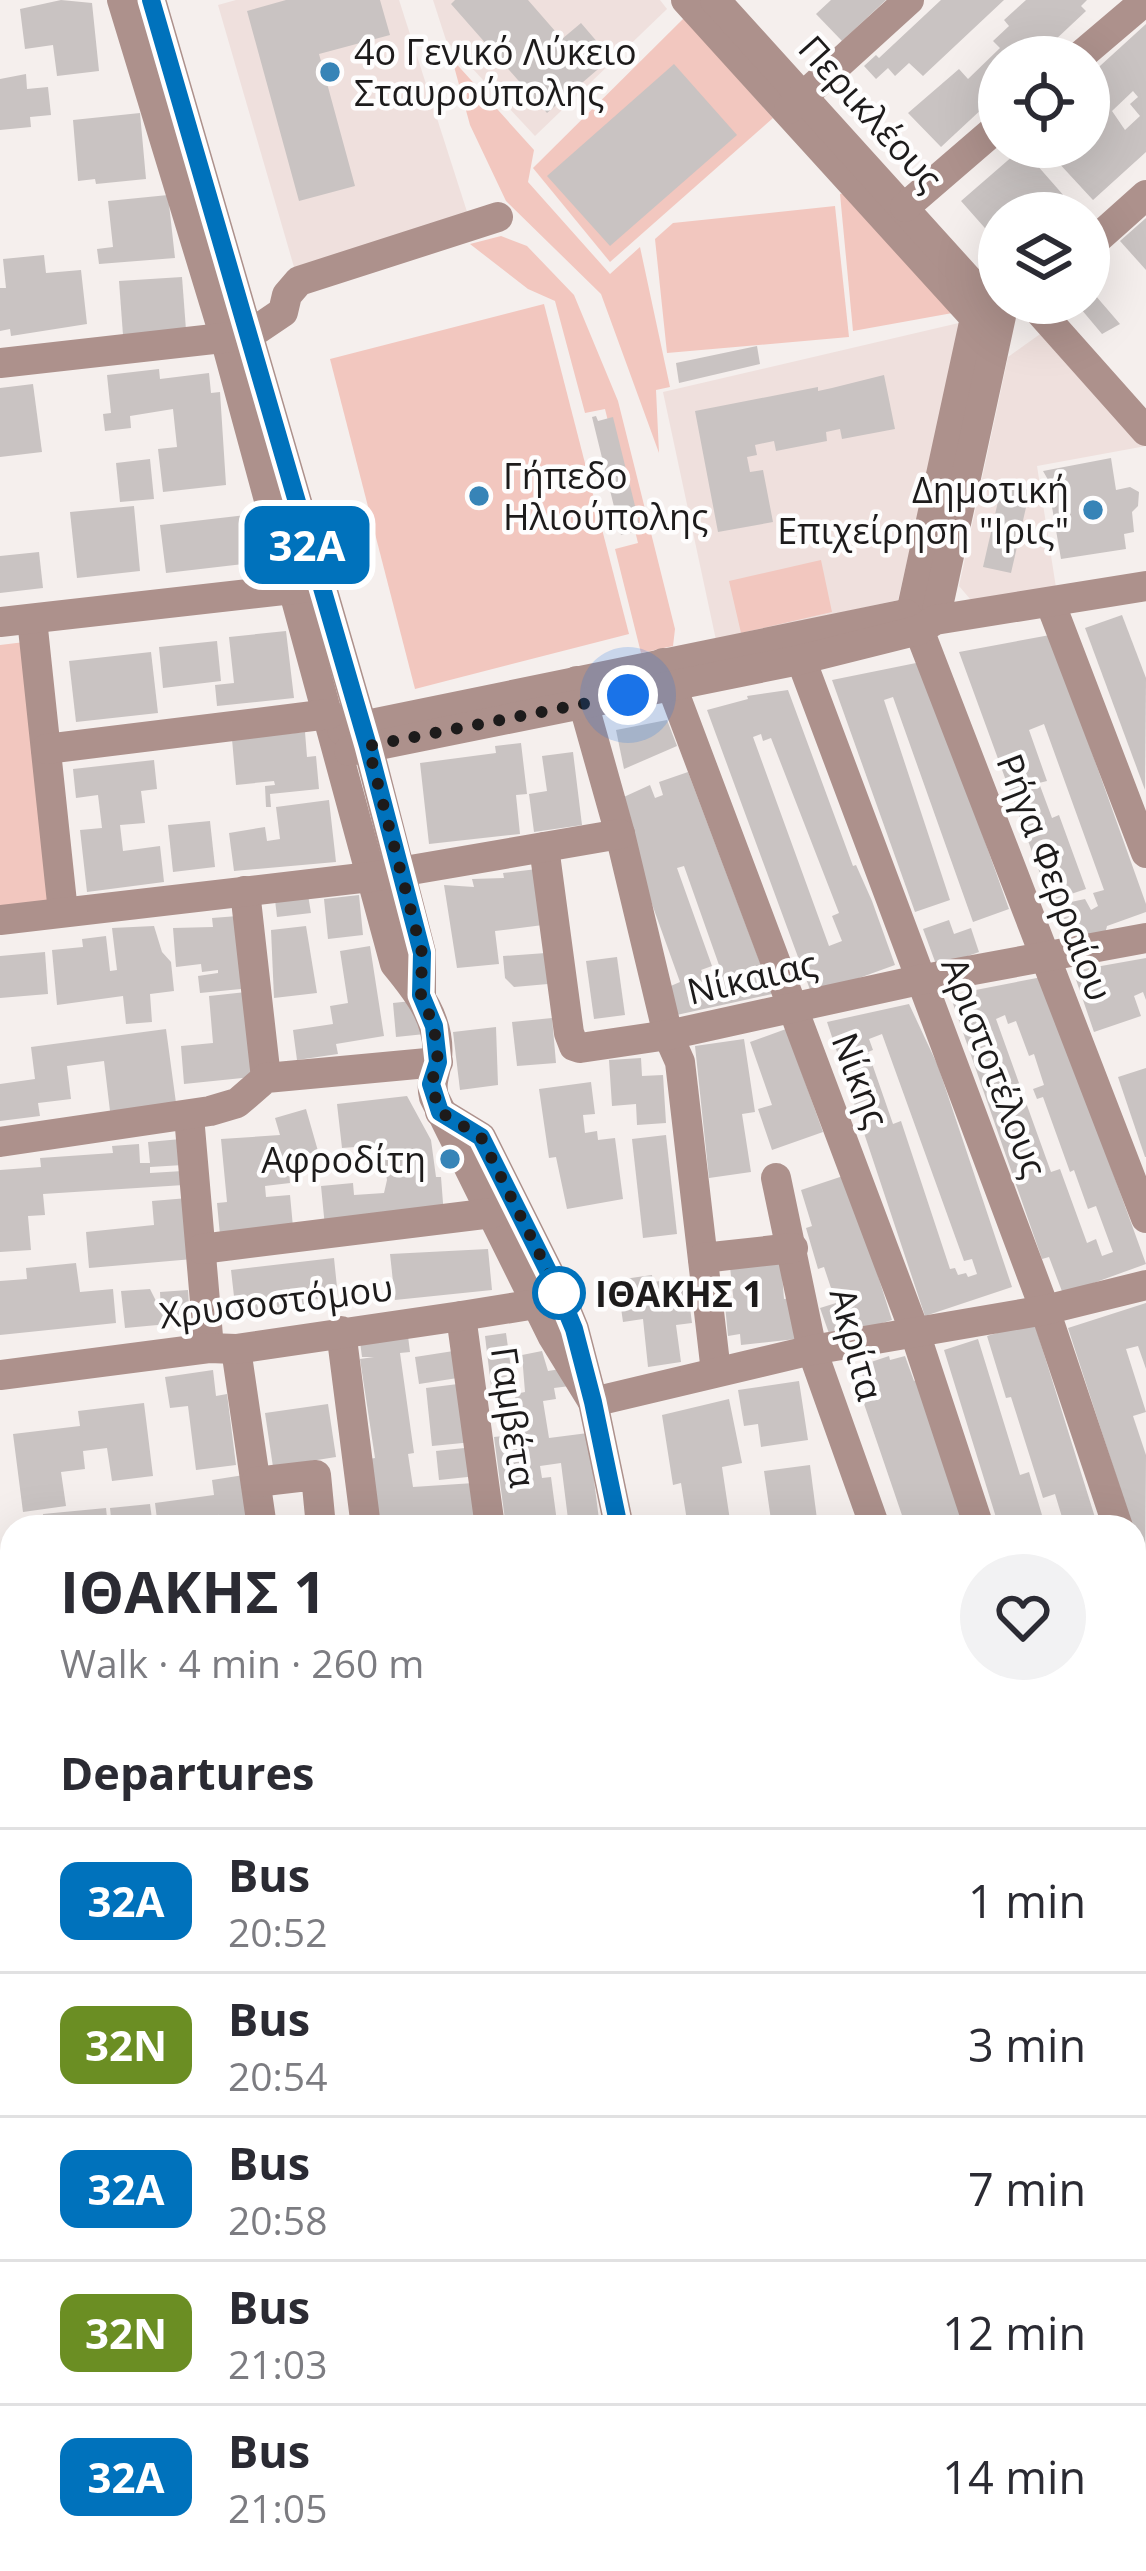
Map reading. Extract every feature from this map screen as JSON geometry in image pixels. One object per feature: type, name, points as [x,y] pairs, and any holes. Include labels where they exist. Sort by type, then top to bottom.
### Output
[{"type":"street","points":[[122,0],[237,336]]},
{"type":"street","points":[[151,0],[237,336],[385,874],[395,964],[433,1017],[438,1062],[431,1084],[440,1112],[492,1214],[548,1300],[574,1329],[617,1515]]},
{"type":"street","name":"Περικλέους","points":[[686,0],[978,280]]},
{"type":"street","name":"Περικλέους","points":[[715,0],[795,103],[978,281]]},
{"type":"street","points":[[795,103],[909,0]]},
{"type":"street","points":[[1104,36],[1146,0]]},
{"type":"street","points":[[905,207],[978,144]]},
{"type":"street","points":[[1110,228],[1146,196]]},
{"type":"street","points":[[0,363],[237,336],[283,312],[299,280],[498,217]]},
{"type":"street","points":[[922,621],[1004,324]]},
{"type":"street","name":"Περικλέους","points":[[1027,324],[1139,409]]},
{"type":"street","points":[[46,749],[346,734],[580,693],[922,621],[1146,586]]},
{"type":"street","points":[[0,622],[305,587]]},
{"type":"street","points":[[1050,602],[1146,853]]},
{"type":"street","points":[[32,619],[63,912]]},
{"type":"street","name":"Ρήγα Φερραίου","points":[[922,621],[1042,956],[1146,1218]]},
{"type":"street","name":"Αριστοτέλους","points":[[796,649],[1046,1310],[1114,1515]]},
{"type":"street","name":"Νίκης","points":[[667,674],[914,1330],[975,1515]]},
{"type":"street","points":[[580,693],[620,834],[668,1035],[680,1062],[716,1372]]},
{"type":"street","points":[[0,920],[385,874],[620,834]]},
{"type":"street","name":"Νίκαιας","points":[[544,847],[562,993],[574,1046],[591,1048],[668,1035],[920,980],[1146,938]]},
{"type":"street","points":[[245,891],[266,1078]]},
{"type":"street","points":[[0,1142],[189,1116],[237,1102],[266,1078],[438,1062]]},
{"type":"street","points":[[440,1112],[481,1137],[548,1300]]},
{"type":"street","points":[[189,1116],[201,1249],[260,1515]]},
{"type":"street","name":"Ακρίτα","points":[[776,1178],[812,1350],[871,1515]]},
{"type":"street","points":[[201,1249],[492,1214]]},
{"type":"street","points":[[704,1258],[793,1248]]},
{"type":"street","points":[[593,1402],[812,1350],[1046,1310],[1146,1285]]},
{"type":"street","name":"Χρυσοστόμου","points":[[0,1375],[461,1316],[548,1300]]},
{"type":"street","name":"Γαμβέτα","points":[[461,1316],[488,1515]]},
{"type":"street","points":[[341,1331],[364,1515]]},
{"type":"street","points":[[256,1483],[316,1475],[320,1515]]},
{"type":"shaded area","name":"4ο Γενικό Λύκειο Σταυρούπολης","points":[[236,0],[399,0],[469,218],[294,267],[218,5]]},
{"type":"shaded area","points":[[433,0],[660,0],[667,9],[535,136],[446,40]]},
{"type":"shaded area","points":[[684,18],[773,118],[610,262],[533,168]]},
{"type":"shaded area","points":[[452,59],[534,150],[528,182],[610,274],[640,247],[670,387],[656,390],[659,453],[601,294],[506,201],[470,125]]},
{"type":"shaded area","points":[[850,192],[958,312],[853,331],[840,194]]},
{"type":"shaded area","points":[[835,206],[849,337],[667,353],[655,239],[673,223]]},
{"type":"shaded area","points":[[501,236],[527,246],[574,295],[618,401],[675,629],[673,646],[641,653],[615,549],[638,543],[605,409],[585,413],[555,301],[528,289],[470,244]]},
{"type":"shaded area","name":"Γήπεδο Ηλιούπολης","points":[[544,304],[629,634],[415,689],[330,359]]},
{"type":"shaded area","points":[[963,322],[898,600],[716,640],[663,392]]},
{"type":"shaded area","points":[[1043,332],[1146,446],[1037,466],[1057,594],[976,606],[959,586],[1008,357]]},
{"type":"shaded area","points":[[821,560],[832,612],[741,633],[729,581]]},
{"type":"shaded area","points":[[33,641],[53,902],[0,910],[0,645]]},
{"type":"building","points":[[61,0],[92,3],[99,71],[57,76],[53,45],[25,49],[20,9]]},
{"type":"building","points":[[286,0],[380,0],[390,35],[319,54],[355,186],[299,201],[247,11]]},
{"type":"building","points":[[455,0],[528,0],[562,39],[581,23],[611,58],[547,113],[451,4]]},
{"type":"building","points":[[831,0],[886,0],[842,41],[816,14]]},
{"type":"building","points":[[941,0],[1004,0],[923,76],[909,63],[895,76],[888,68],[876,79],[864,66],[876,55],[879,58]]},
{"type":"building","points":[[1026,0],[1087,0],[1081,6],[1086,11],[1059,36],[998,36],[1009,26],[1004,20]]},
{"type":"building","points":[[1146,24],[1146,152],[1102,192],[1086,192],[1063,168],[1110,168],[1110,57]],"holes":[[[1133,91],[1138,97],[1130,104],[1140,116],[1125,130],[1112,111]]]},
{"type":"building","points":[[674,64],[737,135],[610,246],[547,176]]},
{"type":"building","points":[[959,69],[968,79],[978,69],[978,113],[941,147],[908,113]]},
{"type":"building","points":[[26,74],[27,89],[48,87],[51,115],[30,117],[31,127],[0,130],[0,79]]},
{"type":"building","points":[[140,113],[146,179],[78,181],[73,120]]},
{"type":"building","points":[[999,168],[1040,168],[1061,192],[978,192],[978,220],[961,201]]},
{"type":"building","points":[[168,195],[175,258],[99,264],[97,249],[113,247],[108,201]]},
{"type":"building","points":[[1146,218],[1146,270],[1120,241]]},
{"type":"building","points":[[44,255],[46,273],[81,270],[87,324],[11,336],[10,329],[0,331],[0,288],[6,288],[3,259]]},
{"type":"building","points":[[182,277],[186,330],[123,335],[119,281]]},
{"type":"building","points":[[1110,312],[1120,324],[1102,334],[1094,324],[1110,324]]},
{"type":"building","points":[[757,346],[760,364],[679,383],[676,363]]},
{"type":"building","points":[[159,369],[160,379],[209,373],[211,393],[220,392],[226,485],[163,492],[158,449],[177,447],[173,409],[130,416],[131,428],[105,431],[103,414],[111,413],[107,375]]},
{"type":"building","points":[[884,375],[895,429],[842,439],[840,429],[826,432],[827,441],[776,451],[774,441],[755,445],[757,455],[747,457],[750,472],[763,470],[773,522],[718,532],[695,411]]},
{"type":"building","points":[[33,384],[42,452],[0,457],[0,388]]},
{"type":"building","points":[[592,417],[598,421],[613,417],[641,530],[621,535]]},
{"type":"building","name":"Δημοτική Επιχείρηση \"Ιρις\"","points":[[1111,458],[1116,490],[1130,487],[1139,492],[1138,506],[1132,512],[1134,532],[1124,534],[1126,549],[1061,559],[1043,471]]},
{"type":"building","points":[[150,459],[154,499],[120,502],[116,463]]},
{"type":"building","points":[[1002,484],[1030,490],[1011,573],[983,567]]},
{"type":"building","points":[[353,503],[367,557],[337,566],[322,512]]},
{"type":"building","points":[[134,506],[140,571],[77,578],[70,512]]},
{"type":"building","points":[[246,515],[252,563],[166,573],[160,525]]},
{"type":"building","points":[[39,552],[43,588],[0,593],[0,556]]},
{"type":"building","points":[[1122,615],[1146,678],[1145,790],[1085,628]]},
{"type":"building","points":[[286,631],[294,698],[217,706],[215,685],[234,683],[229,637]]},
{"type":"building","points":[[1050,635],[1146,904],[1146,912],[1107,926],[1105,934],[1065,942],[1052,906],[1085,899],[1091,910],[1098,906],[1093,893],[1104,890],[1044,724],[1029,730],[1047,781],[1039,783],[1052,818],[1059,815],[1086,889],[1050,901],[959,652]]},
{"type":"building","points":[[217,641],[221,681],[163,688],[159,647]]},
{"type":"building","points":[[151,652],[158,713],[76,722],[69,661]]},
{"type":"building","points":[[921,662],[1009,909],[973,922],[893,697],[884,700],[950,900],[915,912],[832,680]]},
{"type":"building","points":[[788,690],[895,965],[812,995],[707,710],[747,696]],"holes":[[[761,734],[763,741],[771,738],[839,913],[832,916],[842,941],[829,946],[753,737]]]},
{"type":"building","points":[[667,720],[677,746],[624,769],[616,730]]},
{"type":"building","points":[[305,732],[307,757],[316,756],[319,789],[270,794],[271,807],[266,807],[265,786],[275,785],[274,781],[236,785],[232,739]]},
{"type":"building","points":[[521,743],[527,794],[516,795],[520,834],[429,844],[420,763],[496,753],[495,746]]},
{"type":"building","points":[[573,752],[582,825],[534,832],[529,794],[547,791],[542,756]]},
{"type":"building","points":[[154,760],[157,789],[141,791],[145,823],[120,825],[123,851],[160,846],[164,882],[87,892],[80,830],[102,828],[98,795],[76,798],[73,769]]},
{"type":"building","points":[[688,772],[772,994],[672,1016],[666,988],[680,982],[615,801],[650,785],[655,798],[663,795],[659,782]],"holes":[[[684,866],[722,985],[710,987],[701,970],[712,966],[677,868]]]},
{"type":"building","points":[[329,800],[336,862],[234,871],[229,833],[265,827],[267,841],[280,839],[276,807]]},
{"type":"building","points":[[210,821],[215,867],[173,872],[168,825]]},
{"type":"building","points":[[537,869],[543,925],[495,931],[499,964],[457,968],[444,885],[474,887],[472,879],[504,878],[503,873]]},
{"type":"building","points":[[308,895],[311,913],[277,917],[275,900]]},
{"type":"building","points":[[359,895],[363,935],[328,939],[324,899]]},
{"type":"building","points":[[238,916],[241,989],[200,993],[198,976],[218,970],[202,972],[201,964],[176,967],[173,928],[213,927],[212,918]]},
{"type":"building","points":[[949,920],[954,934],[971,928],[979,952],[937,967],[923,929]]},
{"type":"building","points":[[154,926],[162,952],[171,962],[174,991],[150,994],[152,1022],[126,1024],[123,996],[57,1005],[52,950],[83,947],[82,939],[106,936],[110,971],[117,970],[112,928]]},
{"type":"building","points":[[306,926],[317,993],[274,998],[271,930]]},
{"type":"building","points":[[370,946],[384,1036],[336,1044],[338,1054],[297,1060],[293,1030],[333,1024],[330,1006],[348,1003],[340,951]]},
{"type":"building","points":[[45,952],[48,994],[0,998],[0,956]]},
{"type":"building","points":[[546,953],[548,984],[514,987],[505,978],[503,956]]},
{"type":"building","points":[[617,957],[625,1015],[594,1019],[586,961]]},
{"type":"building","points":[[1146,958],[1146,1000],[1143,992],[1134,996],[1141,1016],[1094,1032],[1073,971]]},
{"type":"building","points":[[1042,977],[1146,1264],[1063,1294],[1049,1257],[1042,1259],[950,995]],"holes":[[[1005,1015],[1008,1024],[1016,1021],[1029,1056],[1034,1054],[1044,1085],[1033,1089],[1037,1099],[1043,1097],[1070,1172],[1074,1170],[1088,1209],[1096,1206],[1113,1252],[1102,1256],[1096,1239],[1087,1243],[1060,1169],[1051,1172],[996,1019]]]},
{"type":"building","points":[[246,992],[252,1077],[184,1084],[181,1046],[213,1043],[209,996]]},
{"type":"building","points":[[421,1000],[425,1034],[396,1037],[393,1003]]},
{"type":"building","points":[[909,1004],[938,1066],[1012,1287],[925,1316],[827,1022]],"holes":[[[882,1034],[964,1261],[972,1259],[977,1274],[968,1277],[950,1269],[901,1121],[893,1124],[868,1052],[873,1050],[869,1039]]]},
{"type":"building","points":[[552,1018],[556,1063],[517,1066],[512,1022]]},
{"type":"building","points":[[496,1027],[498,1085],[460,1090],[453,1032]]},
{"type":"building","points":[[166,1029],[176,1103],[110,1111],[104,1061],[67,1066],[71,1099],[38,1103],[40,1116],[0,1121],[0,1084],[35,1079],[31,1047]]},
{"type":"building","points":[[786,1029],[823,1132],[772,1150],[758,1109],[772,1105],[750,1042]]},
{"type":"building","points":[[744,1039],[755,1112],[742,1114],[751,1172],[709,1178],[695,1046]]},
{"type":"building","points":[[641,1058],[642,1076],[663,1075],[666,1123],[637,1125],[636,1104],[612,1106],[609,1060]]},
{"type":"building","points":[[1146,1068],[1146,1157],[1145,1157],[1118,1077]]},
{"type":"building","points":[[591,1082],[595,1114],[583,1115],[585,1133],[597,1131],[598,1140],[615,1138],[623,1199],[567,1209],[556,1157],[549,1158],[539,1089]]},
{"type":"building","points":[[407,1096],[431,1140],[436,1177],[441,1177],[444,1216],[325,1227],[321,1186],[353,1183],[354,1195],[384,1193],[387,1180],[384,1162],[368,1146],[342,1148],[337,1104]]},
{"type":"building","points":[[306,1109],[318,1151],[288,1160],[290,1183],[265,1186],[266,1197],[290,1195],[293,1227],[220,1235],[217,1203],[227,1202],[221,1139],[280,1135],[275,1118]]},
{"type":"building","points":[[666,1135],[677,1234],[643,1238],[632,1139]]},
{"type":"building","points":[[181,1139],[183,1165],[150,1167],[150,1173],[183,1171],[184,1185],[43,1194],[45,1215],[28,1216],[31,1250],[0,1252],[0,1170],[41,1167],[40,1158],[113,1153],[112,1146],[139,1144],[140,1163],[150,1163],[148,1142]]},
{"type":"building","points":[[846,1175],[892,1320],[831,1339],[820,1308],[836,1303],[824,1267],[818,1269],[801,1190]]},
{"type":"building","points":[[188,1198],[193,1259],[89,1268],[86,1232],[154,1225],[152,1201]]},
{"type":"building","points":[[488,1249],[492,1290],[395,1300],[390,1254]]},
{"type":"building","points":[[334,1258],[338,1297],[308,1300],[308,1306],[236,1314],[231,1270]]},
{"type":"building","points":[[781,1262],[784,1299],[791,1298],[796,1339],[741,1345],[740,1334],[728,1336],[725,1305],[734,1304],[730,1267]]},
{"type":"building","points":[[76,1263],[80,1292],[113,1289],[116,1323],[0,1335],[0,1281],[27,1279],[26,1268]]},
{"type":"building","points":[[652,1275],[653,1282],[686,1277],[692,1323],[676,1325],[681,1362],[648,1367],[643,1319],[623,1322],[617,1280]]},
{"type":"building","points":[[150,1289],[161,1311],[160,1292],[188,1290],[190,1322],[125,1328],[121,1291]]},
{"type":"building","points":[[1146,1303],[1146,1369],[1138,1346],[1126,1349],[1146,1412],[1133,1416],[1146,1455],[1145,1515],[1129,1515],[1068,1328]]},
{"type":"building","points":[[1034,1322],[1094,1515],[1061,1515],[1055,1494],[1043,1498],[987,1336]]},
{"type":"building","points":[[407,1328],[410,1352],[400,1353],[414,1453],[408,1454],[413,1487],[474,1483],[479,1515],[378,1515],[360,1359],[374,1357],[362,1357],[359,1334]]},
{"type":"building","points":[[506,1333],[513,1383],[491,1386],[485,1336]]},
{"type":"building","points":[[978,1339],[1020,1475],[1029,1472],[1042,1515],[995,1515],[944,1350]]},
{"type":"building","points":[[460,1350],[464,1377],[419,1384],[415,1357]]},
{"type":"building","points":[[542,1351],[548,1371],[567,1368],[570,1386],[554,1388],[556,1399],[543,1401],[549,1438],[588,1433],[598,1515],[568,1515],[561,1463],[540,1466],[542,1478],[551,1477],[556,1515],[504,1515],[494,1437],[513,1435],[510,1415],[504,1416],[503,1407],[516,1405],[515,1394],[525,1392],[522,1355]]},
{"type":"building","points":[[905,1356],[914,1381],[918,1379],[964,1515],[902,1515],[862,1398],[870,1396],[859,1366]]},
{"type":"building","points":[[213,1370],[216,1396],[227,1394],[236,1465],[196,1470],[188,1406],[170,1408],[165,1377]]},
{"type":"building","points":[[799,1381],[808,1440],[761,1447],[758,1424],[744,1426],[738,1390]]},
{"type":"building","points":[[466,1383],[473,1442],[432,1446],[426,1388]]},
{"type":"building","points":[[729,1399],[742,1463],[722,1467],[729,1515],[686,1515],[681,1483],[673,1485],[662,1415]]},
{"type":"building","points":[[144,1403],[153,1476],[112,1481],[107,1448],[83,1451],[85,1469],[61,1472],[66,1506],[23,1512],[13,1434],[80,1426],[78,1411]]},
{"type":"building","points":[[328,1404],[336,1457],[273,1467],[265,1413]]},
{"type":"building","points":[[474,1447],[477,1476],[439,1480],[436,1451]]},
{"type":"building","points":[[810,1465],[816,1515],[770,1515],[764,1471]]},
{"type":"building","points":[[244,1475],[250,1515],[156,1515],[155,1503],[214,1495],[212,1480]]},
{"type":"building","points":[[150,1504],[151,1515],[111,1515],[110,1508]]},
{"type":"building","points":[[106,1508],[107,1515],[43,1515]]},
{"type":"bus line","name":"32Α","points":[[151,0],[368,746],[422,953],[421,995],[433,1017],[438,1062],[431,1076],[434,1097],[440,1112],[481,1137],[560,1295],[593,1402],[617,1515]]},
{"type":"place","name":"4ο Γενικό Λύκειο Σταυρούπολης","points":[[330,72]]},
{"type":"place","name":"Γήπεδο Ηλιούπολης","points":[[479,496]]},
{"type":"place","name":"Δημοτική Επιχείρηση \"Ιρις\"","points":[[1093,510]]},
{"type":"place","name":"Αφροδίτη","points":[[450,1159]]},
{"type":"place","name":"ΙΘΑΚΗΣ 1","points":[[559,1293]]},
{"type":"route","points":[[559,1293],[481,1137],[440,1112],[434,1097],[431,1076],[438,1062],[433,1017],[421,995],[422,953],[368,746],[628,695]]}]
